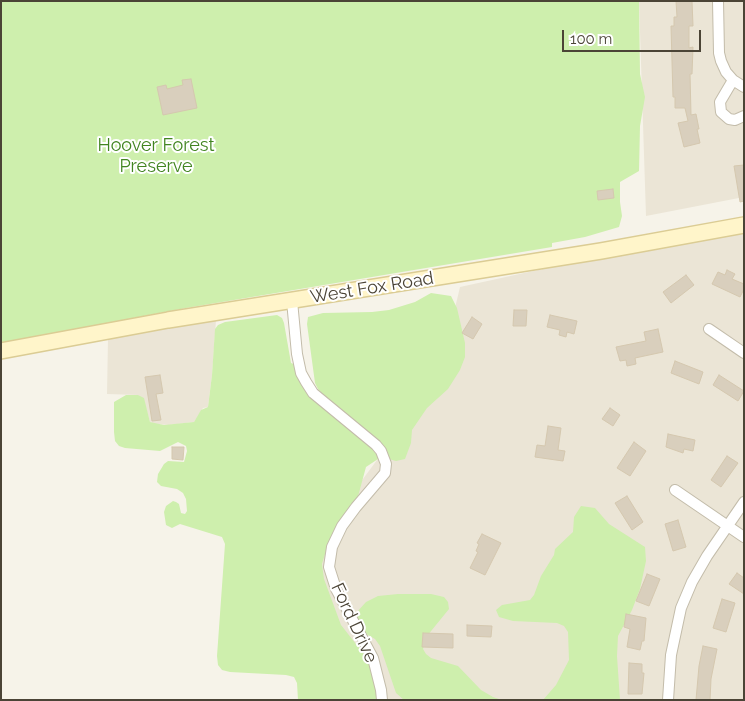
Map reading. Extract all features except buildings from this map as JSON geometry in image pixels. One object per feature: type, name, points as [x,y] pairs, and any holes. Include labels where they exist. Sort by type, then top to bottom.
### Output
[{"type":"street","points":[[718,1],[719,53],[726,72],[733,80],[744,87]]},
{"type":"street","points":[[733,80],[720,102],[721,112],[728,119],[735,120],[744,116]]},
{"type":"street","name":"West Fox Road","points":[[1,351],[168,320],[601,251],[744,225]]},
{"type":"street","name":"Ford Drive","points":[[292,300],[297,354],[301,373],[306,382],[313,393],[376,445],[381,451],[386,464],[385,473],[342,526],[332,548],[330,567],[336,589],[373,658],[382,700]]},
{"type":"street","points":[[709,329],[744,353]]},
{"type":"street","points":[[675,490],[744,537]]},
{"type":"street","points":[[668,700],[671,654],[681,608],[692,582],[744,502]]},
{"type":"shaded area","points":[[639,1],[744,1],[744,197],[646,216]]},
{"type":"shaded area","points":[[744,225],[744,700],[369,700],[313,589],[317,541],[420,402],[451,325],[460,287]]},
{"type":"shaded area","points":[[216,320],[208,407],[203,408],[194,422],[169,425],[154,424],[150,422],[145,405],[138,395],[107,394],[108,339]]},
{"type":"green space","name":"Hoover Forest Preserve","points":[[1,1],[639,1],[640,74],[645,97],[640,126],[639,171],[620,182],[622,216],[619,227],[585,237],[552,243],[552,247],[186,308],[1,343]]},
{"type":"green space","points":[[431,293],[451,296],[457,308],[465,343],[465,357],[460,370],[448,389],[427,408],[412,430],[411,443],[405,459],[396,461],[385,458],[378,459],[366,467],[357,500],[344,516],[328,544],[322,564],[324,579],[341,625],[367,658],[379,690],[379,700],[298,700],[297,683],[294,677],[222,670],[218,665],[217,656],[225,544],[222,537],[180,524],[172,528],[166,525],[164,512],[166,506],[173,501],[176,502],[179,504],[181,513],[185,514],[187,511],[186,499],[183,493],[177,489],[161,486],[157,482],[158,474],[168,461],[184,462],[187,451],[186,446],[178,442],[160,451],[119,446],[115,441],[114,402],[126,395],[138,395],[144,398],[150,422],[164,425],[194,422],[201,410],[208,407],[215,329],[218,325],[225,322],[277,315],[282,318],[284,323],[291,363],[296,365],[297,372],[332,405],[315,383],[307,324],[308,317],[323,313],[389,310],[415,302]]},
{"type":"green space","points":[[581,506],[595,508],[609,524],[645,547],[646,561],[640,589],[632,610],[618,636],[617,656],[620,700],[543,700],[556,685],[569,660],[568,632],[564,626],[557,623],[513,621],[499,617],[496,610],[502,605],[530,600],[534,595],[541,576],[554,555],[555,549],[573,532],[574,517]]},
{"type":"green space","points":[[431,594],[444,597],[448,602],[449,609],[427,636],[423,649],[431,658],[458,666],[481,690],[502,700],[404,700],[396,693],[380,646],[375,639],[363,632],[357,619],[357,612],[366,602],[378,596]]}]
